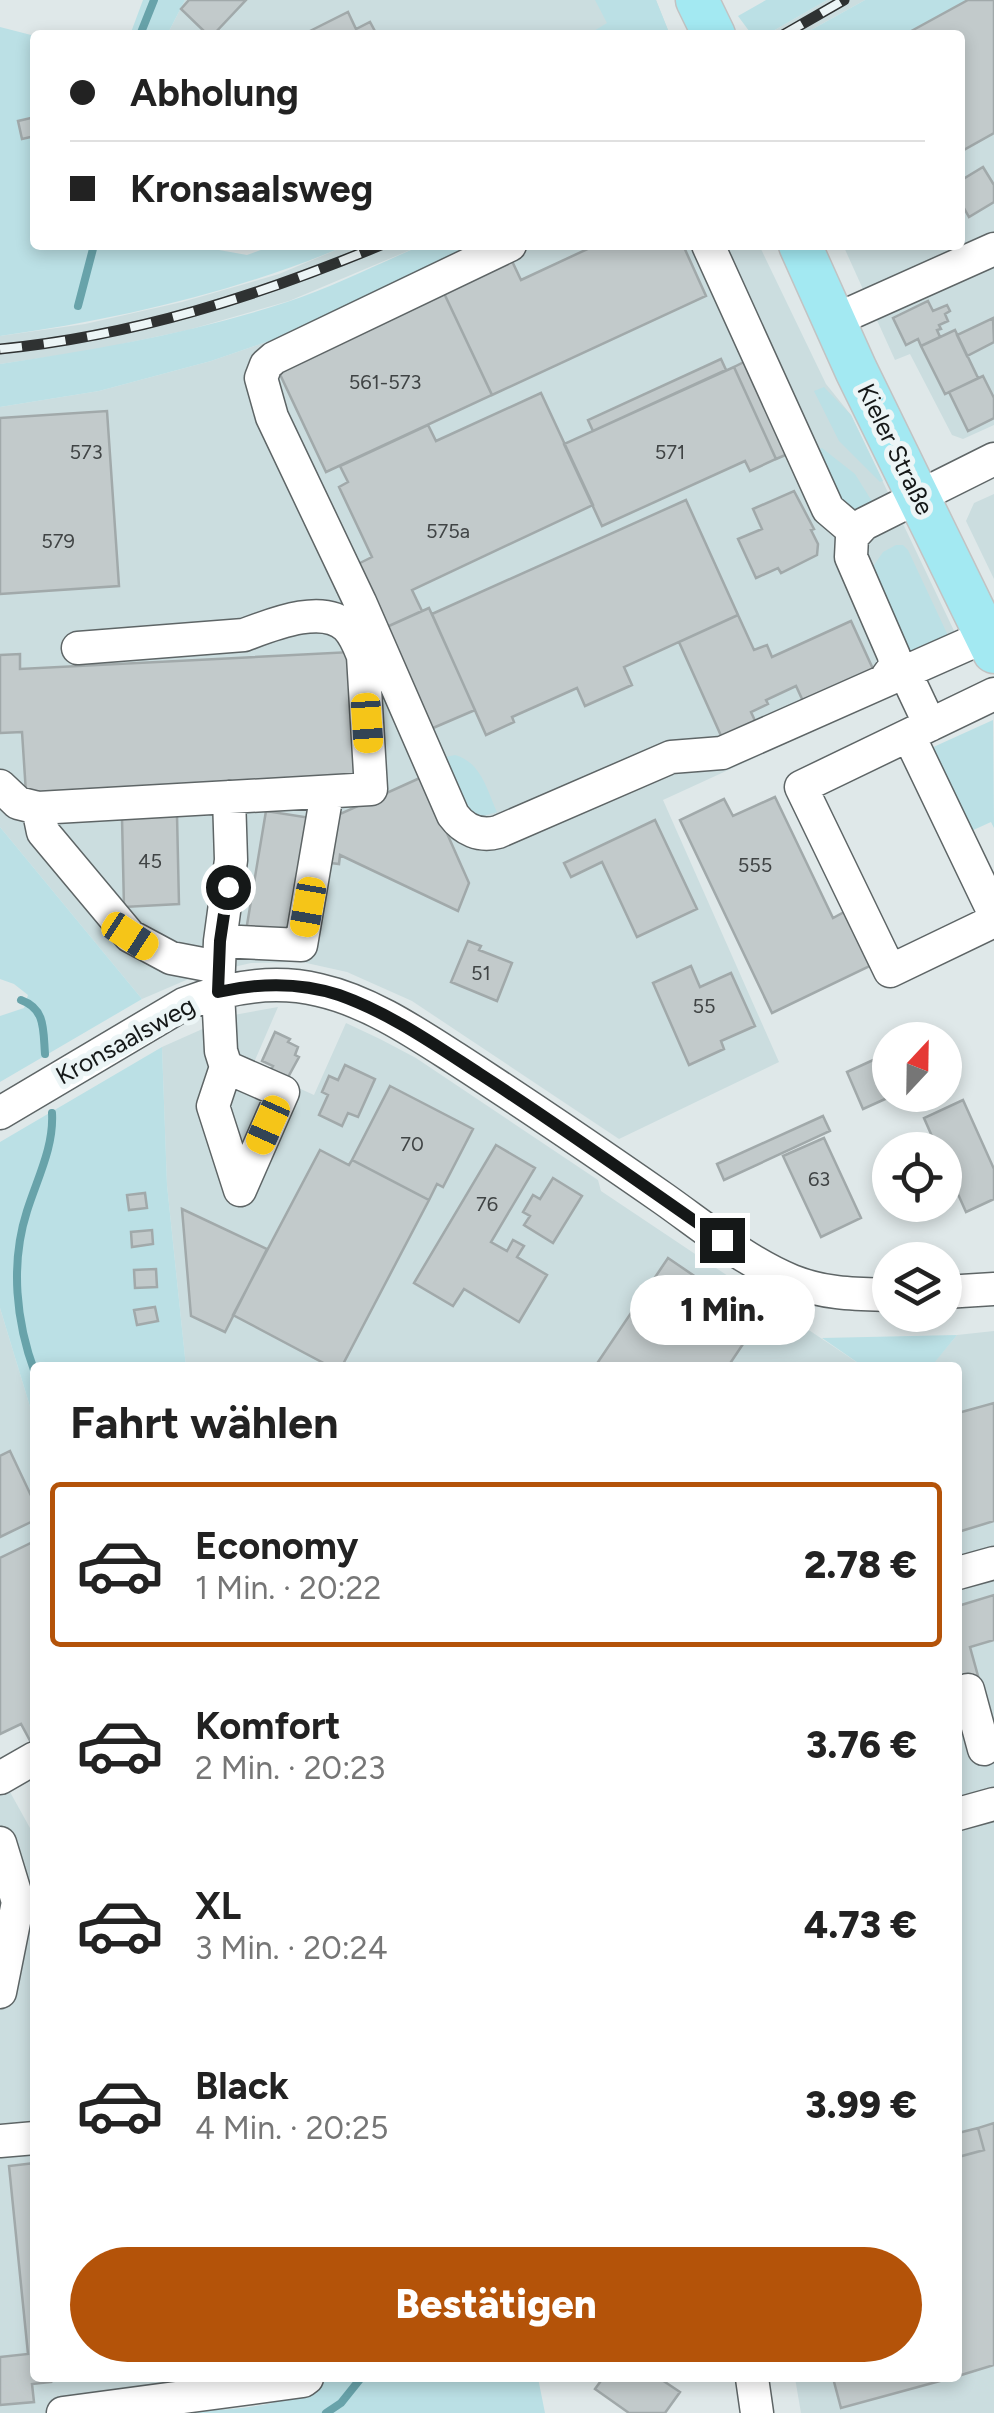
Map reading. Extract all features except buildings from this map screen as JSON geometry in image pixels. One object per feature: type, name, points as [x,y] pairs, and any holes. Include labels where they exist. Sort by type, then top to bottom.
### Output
[{"type":"main road","points":[[697,0],[712,30]]},
{"type":"main road","name":"Kieler Straße","points":[[804,250],[833,321],[990,644]]},
{"type":"street","points":[[833,321],[994,249]]},
{"type":"street","points":[[500,250],[274,358],[261,378],[272,417],[348,576],[453,815],[463,826],[481,834],[498,832],[671,757],[722,752],[896,674],[990,644]]},
{"type":"street","points":[[710,250],[828,510],[855,532]]},
{"type":"street","points":[[994,460],[855,532],[850,543],[851,557],[894,656],[896,674],[994,913]]},
{"type":"street","points":[[0,786],[18,803],[38,808],[371,789],[363,656],[347,626],[317,616],[270,625],[244,635],[78,648]]},
{"type":"street","points":[[285,648],[292,640],[347,626]]},
{"type":"street","points":[[994,694],[802,787],[890,970],[994,921]]},
{"type":"street","points":[[38,808],[44,832],[130,936],[171,958],[219,967],[301,945],[327,793]]},
{"type":"street","points":[[226,1067],[221,1051],[219,967],[232,860],[229,797]]},
{"type":"street","name":"Kronsaalsweg","points":[[0,1113],[184,1004],[219,967],[259,986],[298,986],[361,1004],[410,1030],[506,1092],[750,1260],[815,1289],[872,1295]]},
{"type":"street","points":[[962,1291],[994,1289]]},
{"type":"street","points":[[962,1572],[994,1563]]},
{"type":"street","points":[[968,1690],[978,1750]]},
{"type":"street","points":[[0,1778],[30,1761]]},
{"type":"street","points":[[962,1813],[994,1804]]},
{"type":"street","points":[[0,1843],[18,1902],[0,1992]]},
{"type":"street","points":[[0,2140],[30,2138]]},
{"type":"street","points":[[63,2413],[296,2382]]},
{"type":"street","points":[[752,2382],[756,2413]]},
{"type":"shaded area","points":[[143,0],[185,0],[170,30],[132,30]]},
{"type":"shaded area","points":[[185,0],[656,0],[668,30],[170,30]]},
{"type":"shaded area","points":[[595,0],[656,0],[668,30],[595,30],[607,23]]},
{"type":"shaded area","points":[[766,0],[827,0],[775,30],[748,30],[738,16]]},
{"type":"shaded area","points":[[827,0],[865,0],[811,30],[775,30]]},
{"type":"shaded area","points":[[865,0],[968,0],[913,30],[811,30]]},
{"type":"shaded area","points":[[968,0],[994,0],[994,425],[963,439],[952,435],[910,354],[895,360],[845,250],[965,250],[965,30],[913,30]]},
{"type":"shaded area","points":[[0,27],[30,35],[30,250],[219,250],[247,255],[260,250],[336,250],[263,277],[177,302],[0,336]]},
{"type":"shaded area","points":[[336,250],[410,250],[289,301],[188,330],[89,351],[0,364],[0,336],[85,324],[279,274]]},
{"type":"shaded area","points":[[411,250],[485,250],[330,320],[211,361],[99,391],[0,407],[0,364],[217,323],[321,289]]},
{"type":"shaded area","points":[[485,250],[761,250],[826,384],[851,415],[968,660],[663,800],[779,1062],[619,1139],[412,1001],[347,972],[302,962],[251,963],[198,975],[142,999],[0,827],[0,407],[99,391],[211,361],[330,320]]},
{"type":"shaded area","points":[[824,387],[851,415],[883,481],[839,441],[814,391]]},
{"type":"shaded area","points":[[822,448],[855,474],[873,503],[856,511],[843,508],[814,451]]},
{"type":"shaded area","points":[[994,494],[994,579],[966,521],[974,503]]},
{"type":"shaded area","points":[[896,545],[908,550],[951,642],[911,658],[870,571],[883,552]]},
{"type":"shaded area","points":[[993,720],[994,828],[991,822],[969,832],[929,749]]},
{"type":"shaded area","points":[[455,755],[477,770],[497,812],[483,816],[468,814],[437,759]]},
{"type":"shaded area","points":[[0,827],[142,999],[0,1082],[0,1016],[24,1008],[28,995],[0,979]]},
{"type":"shaded area","points":[[278,1007],[252,1067],[314,1095],[346,1023],[416,1058],[598,1180],[601,1191],[857,1362],[185,1362],[167,1185],[162,1047],[234,1015]]},
{"type":"shaded area","points":[[162,1047],[167,1185],[185,1362],[30,1362],[30,1407],[0,1308],[0,1142]]},
{"type":"shaded area","points":[[0,1308],[30,1407],[30,1543],[0,1558]]},
{"type":"shaded area","points":[[994,1331],[994,2413],[801,2413],[796,2382],[962,2382],[962,1362],[934,1362],[957,1335]]},
{"type":"shaded area","points":[[957,1335],[935,1362],[857,1362],[822,1338]]},
{"type":"shaded area","points":[[0,1783],[10,1792],[30,1828],[30,2382],[317,2382],[296,2396],[270,2403],[175,2413],[0,2413]]},
{"type":"shaded area","points":[[318,2382],[539,2382],[545,2413],[175,2413],[273,2403]]},
{"type":"waterway","points":[[142,30],[154,0]]},
{"type":"waterway","points":[[78,306],[93,250]]},
{"type":"waterway","points":[[21,1000],[39,1015],[45,1054]]},
{"type":"waterway","points":[[32,1362],[20,1313],[18,1252],[27,1211],[48,1151],[52,1113]]},
{"type":"waterway","points":[[326,2413],[341,2403],[358,2382]]},
{"type":"railway","points":[[792,30],[844,0]]},
{"type":"railway","points":[[0,349],[147,324],[241,297],[368,250]]},
{"type":"route","points":[[228,887],[218,992],[298,986],[361,1004],[410,1030],[506,1092],[722,1240]]}]
